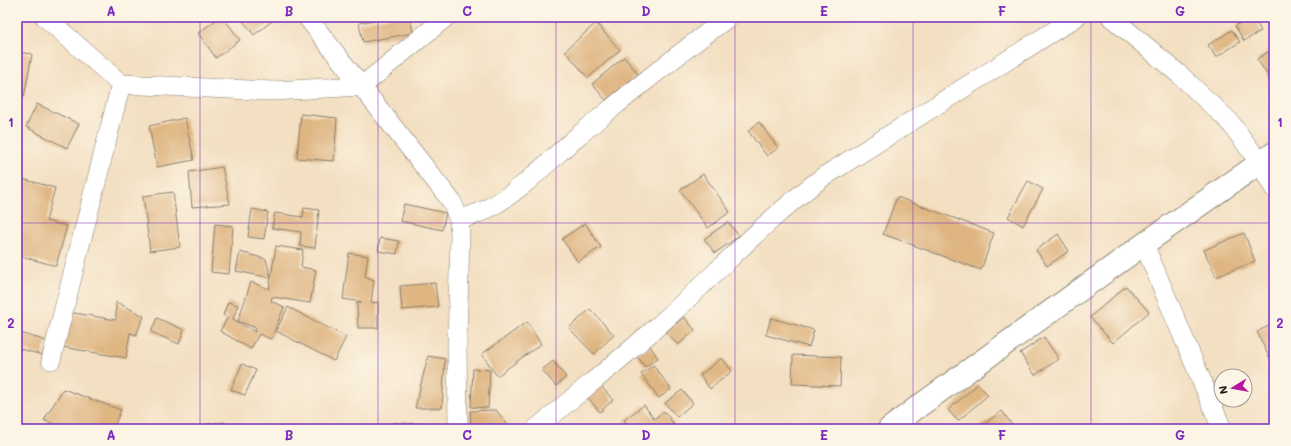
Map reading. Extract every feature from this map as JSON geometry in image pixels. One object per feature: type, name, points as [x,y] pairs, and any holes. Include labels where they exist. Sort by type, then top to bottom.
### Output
[{"type":"street","points":[[45,17],[121,84],[273,91],[362,86],[446,17]]},
{"type":"street","points":[[308,17],[452,202],[459,220],[460,236],[457,342],[458,429]]},
{"type":"street","points":[[459,220],[486,209],[508,196],[530,180],[568,145],[655,72],[729,17]]},
{"type":"street","points":[[536,429],[659,325],[798,196],[824,177],[1076,17]]},
{"type":"street","points":[[1111,17],[1180,75],[1267,158],[1274,188]]},
{"type":"street","points":[[51,360],[121,84]]},
{"type":"street","points":[[889,429],[1144,244],[1267,158]]},
{"type":"street","points":[[1144,244],[1222,429]]},
{"type":"building","points":[[220,17],[223,17],[240,40],[216,58],[198,33]]},
{"type":"building","points":[[240,17],[275,17],[276,18],[254,35]]},
{"type":"building","points":[[390,17],[410,17],[413,33],[363,42],[359,23]]},
{"type":"building","points":[[1250,17],[1253,17],[1261,31],[1244,41],[1235,26]]},
{"type":"building","points":[[596,23],[620,50],[588,78],[565,51]]},
{"type":"building","points":[[1232,30],[1240,42],[1216,57],[1208,45]]},
{"type":"building","points":[[1274,48],[1274,85],[1257,59]]},
{"type":"building","points":[[17,52],[32,54],[24,97],[17,96]]},
{"type":"building","points":[[624,57],[638,74],[606,100],[592,84]]},
{"type":"building","points":[[37,104],[79,124],[67,148],[26,127]]},
{"type":"building","points":[[301,114],[337,118],[334,161],[297,158]]},
{"type":"building","points":[[185,118],[194,160],[157,167],[149,126]]},
{"type":"building","points":[[759,122],[778,148],[767,156],[748,131]]},
{"type":"building","points":[[222,167],[230,204],[192,207],[189,172]]},
{"type":"building","points":[[703,174],[730,212],[708,228],[680,190]]},
{"type":"building","points":[[19,178],[55,188],[46,221],[67,226],[56,266],[17,255],[17,187]]},
{"type":"building","points":[[1028,181],[1043,189],[1023,226],[1008,217]]},
{"type":"building","points":[[173,192],[180,247],[150,251],[143,196]]},
{"type":"building","points":[[897,197],[994,233],[981,270],[883,234]]},
{"type":"building","points":[[404,204],[446,213],[442,230],[400,221]]},
{"type":"building","points":[[304,208],[319,210],[315,248],[300,246],[301,232],[272,228],[275,213],[303,217]]},
{"type":"building","points":[[252,209],[268,212],[264,239],[248,237]]},
{"type":"building","points":[[728,222],[739,236],[715,253],[704,239]]},
{"type":"building","points":[[585,223],[601,247],[578,262],[562,239]]},
{"type":"building","points":[[215,224],[233,226],[229,274],[211,272]]},
{"type":"building","points":[[1244,233],[1255,261],[1216,277],[1204,250]]},
{"type":"building","points":[[1058,234],[1069,251],[1047,266],[1036,250]]},
{"type":"building","points":[[380,238],[399,241],[397,254],[378,251]]},
{"type":"building","points":[[276,246],[303,250],[301,267],[316,270],[310,303],[272,297],[271,301],[284,307],[271,339],[259,334],[251,349],[220,331],[228,317],[223,315],[228,302],[238,305],[233,319],[255,332],[256,328],[238,321],[251,282],[269,289]]},
{"type":"building","points":[[240,252],[266,259],[271,278],[236,271]]},
{"type":"building","points":[[349,253],[368,256],[365,276],[374,280],[371,303],[378,302],[378,328],[358,328],[357,303],[362,302],[343,299]]},
{"type":"building","points":[[435,283],[438,307],[402,310],[400,286]]},
{"type":"building","points":[[1126,286],[1149,312],[1113,343],[1090,317]]},
{"type":"building","points":[[116,302],[144,316],[136,335],[130,333],[126,358],[62,347],[68,312],[116,320]]},
{"type":"building","points":[[288,307],[346,337],[334,361],[276,331]]},
{"type":"building","points":[[590,309],[614,335],[594,354],[569,328]]},
{"type":"building","points":[[684,317],[695,330],[678,345],[666,332]]},
{"type":"building","points":[[157,318],[184,330],[179,344],[151,332]]},
{"type":"building","points":[[771,318],[814,330],[809,347],[766,335]]},
{"type":"building","points":[[527,322],[541,344],[497,376],[482,354]]},
{"type":"building","points":[[1274,323],[1274,355],[1269,357],[1257,332]]},
{"type":"building","points":[[17,332],[47,341],[42,355],[17,348]]},
{"type":"building","points":[[1044,337],[1059,359],[1035,375],[1020,353]]},
{"type":"building","points":[[650,346],[658,358],[645,367],[637,356]]},
{"type":"building","points":[[793,355],[841,357],[840,386],[792,384]]},
{"type":"building","points":[[428,356],[445,359],[442,408],[415,408]]},
{"type":"building","points":[[722,358],[732,371],[710,389],[700,375]]},
{"type":"building","points":[[553,361],[566,377],[556,386],[542,370]]},
{"type":"building","points":[[242,364],[256,370],[245,395],[231,390]]},
{"type":"building","points":[[653,365],[671,389],[659,398],[641,374]]},
{"type":"building","points":[[473,369],[490,370],[488,408],[471,407]]},
{"type":"building","points":[[978,384],[988,395],[958,421],[948,410]]},
{"type":"building","points":[[601,386],[613,400],[600,412],[588,398]]},
{"type":"building","points":[[63,389],[121,410],[113,429],[65,429],[44,420]]},
{"type":"building","points":[[682,390],[693,403],[677,417],[665,403]]},
{"type":"building","points":[[644,405],[654,419],[664,411],[674,424],[668,429],[630,429],[624,420]]},
{"type":"building","points":[[496,410],[511,429],[471,429],[470,411]]},
{"type":"building","points":[[1002,411],[1015,429],[983,429],[981,426]]},
{"type":"building","points":[[225,422],[224,429],[206,429],[207,424]]},
{"type":"building","points":[[392,423],[441,424],[440,429],[392,429]]}]
